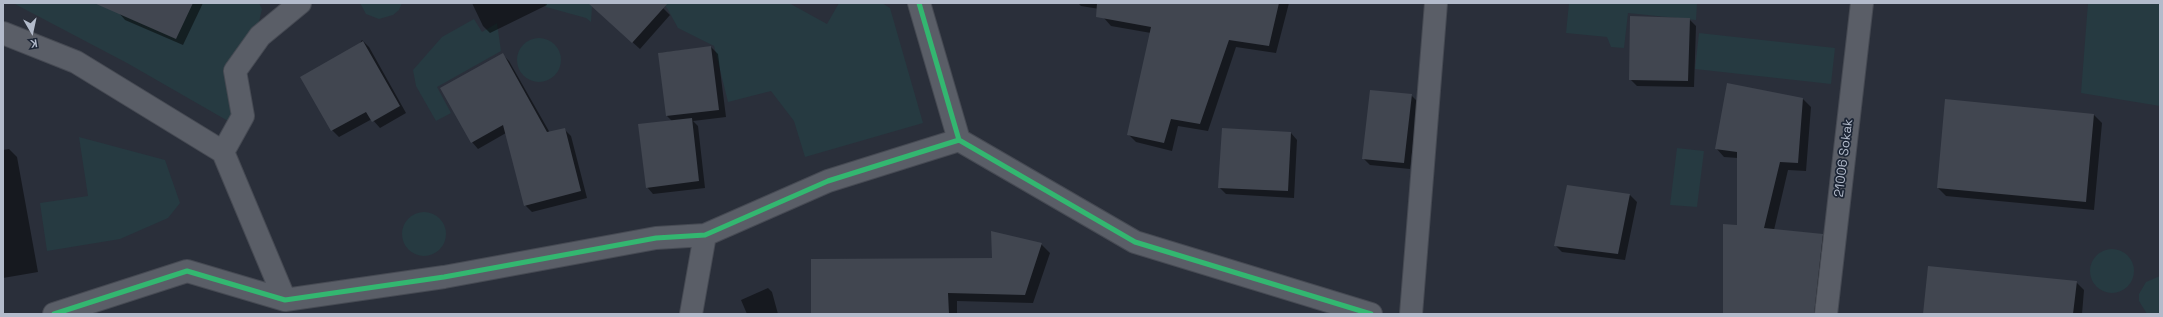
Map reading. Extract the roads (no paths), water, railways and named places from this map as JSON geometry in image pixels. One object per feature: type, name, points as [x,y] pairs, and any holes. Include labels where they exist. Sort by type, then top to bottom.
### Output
[{"type":"street","points":[[223,152],[243,116],[235,71],[260,36],[300,3]]},
{"type":"street","points":[[919,3],[959,140],[1135,242],[1371,314]]},
{"type":"street","points":[[1411,314],[1436,3]]},
{"type":"street","name":"21006 Sokak","points":[[1826,314],[1862,3]]},
{"type":"street","points":[[3,33],[76,62],[223,152],[285,300]]},
{"type":"street","points":[[54,314],[187,271],[285,300],[444,277],[656,238],[705,235],[828,182],[959,140]]},
{"type":"street","points":[[691,314],[705,235]]}]
